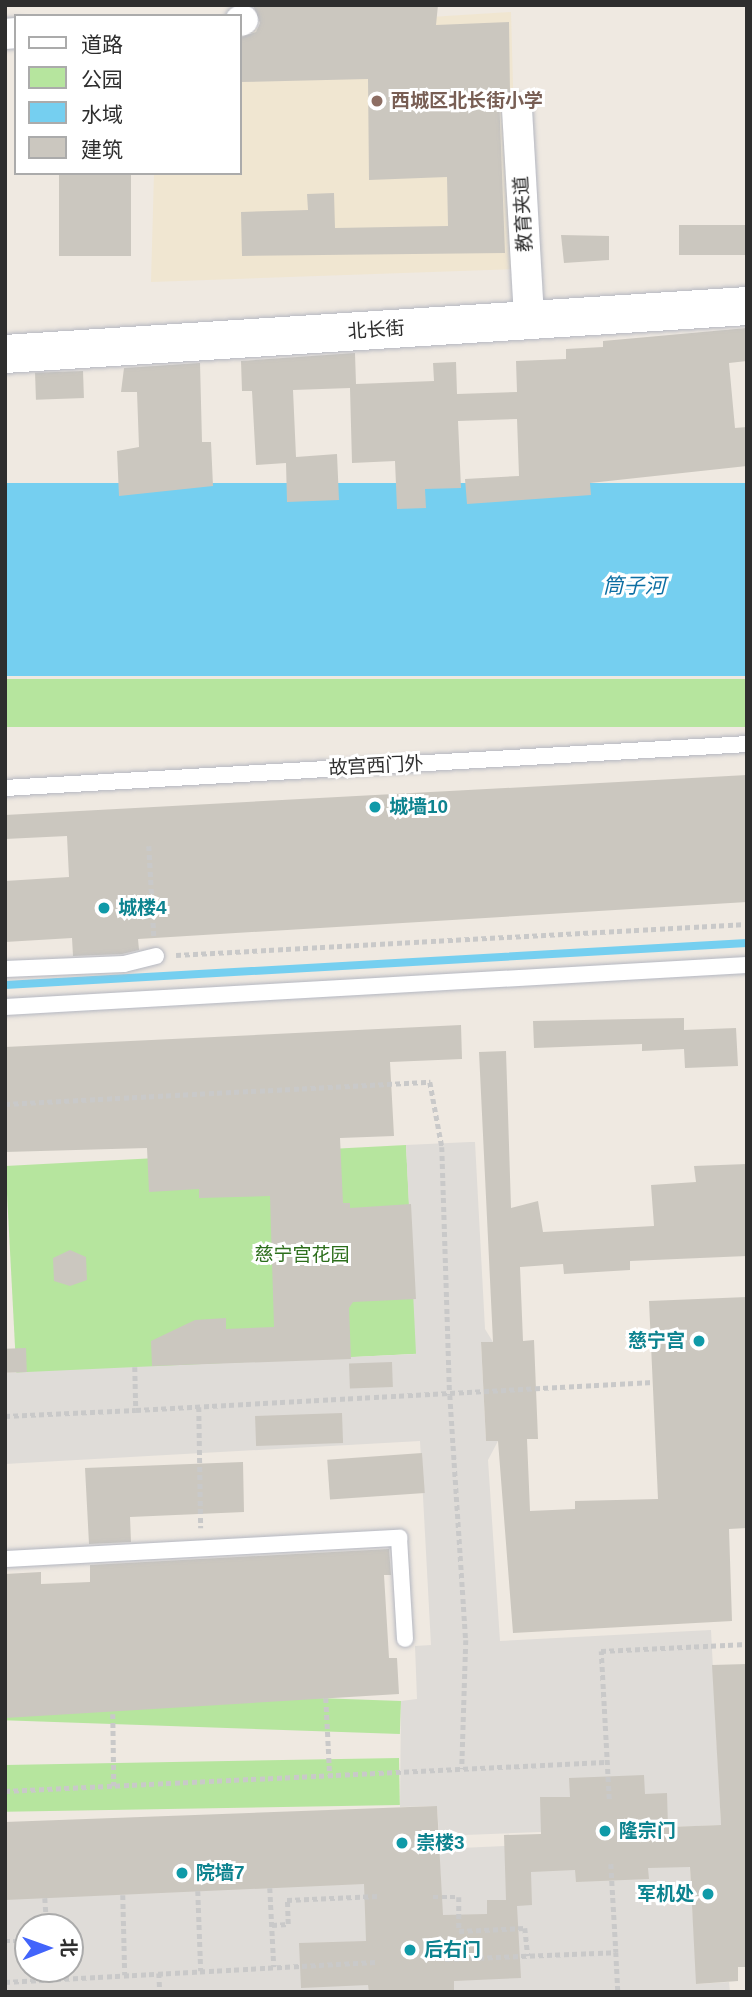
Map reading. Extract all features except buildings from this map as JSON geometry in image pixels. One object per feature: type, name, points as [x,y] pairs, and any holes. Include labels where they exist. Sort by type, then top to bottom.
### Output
[{"type":"street","name":"教育夹道","points":[[517,108],[529,320]]},
{"type":"street","name":"北长街","points":[[5,354],[747,306]]},
{"type":"lane","name":"故宫西门外","points":[[5,788],[747,744]]},
{"type":"lane","points":[[5,969],[124,964],[156,956]]},
{"type":"lane","points":[[5,1007],[747,965]]},
{"type":"lane","points":[[5,1559],[399,1538],[405,1639]]},
{"type":"path","points":[[149,846],[156,956],[747,924]]},
{"type":"path","points":[[5,1104],[430,1082],[442,1147],[450,1395],[466,1640],[462,1769]]},
{"type":"path","points":[[135,1367],[136,1410]]},
{"type":"path","points":[[5,1416],[450,1395],[653,1382]]},
{"type":"path","points":[[199,1407],[202,1548]]},
{"type":"path","points":[[608,1799],[604,1762],[601,1651],[747,1644]]},
{"type":"path","points":[[326,1698],[330,1776]]},
{"type":"path","points":[[113,1714],[114,1786]]},
{"type":"path","points":[[5,1791],[604,1762]]},
{"type":"path","points":[[611,1864],[618,1992]]},
{"type":"path","points":[[270,1888],[274,1967]]},
{"type":"path","points":[[198,1891],[201,1971]]},
{"type":"path","points":[[123,1895],[125,1975]]},
{"type":"path","points":[[272,1925],[288,1924],[287,1899],[378,1896]]},
{"type":"path","points":[[433,1897],[459,1896],[459,1931],[525,1928],[528,1956]]},
{"type":"path","points":[[45,1898],[46,1913]]},
{"type":"path","points":[[445,1959],[616,1952]]},
{"type":"path","points":[[84,1977],[375,1962]]},
{"type":"path","points":[[159,1973],[160,1992]]},
{"type":"shaded area","name":"西城区北长街小学","points":[[511,12],[518,269],[151,282],[154,175],[242,175],[242,29]]},
{"type":"shaded area","points":[[475,1142],[485,1329],[493,1342],[481,1343],[486,1441],[498,1441],[488,1460],[500,1641],[711,1630],[721,1825],[439,1836],[437,1806],[400,1807],[401,1701],[417,1699],[415,1646],[431,1645],[420,1441],[5,1464],[5,1373],[416,1354],[406,1145]]},
{"type":"shaded area","points":[[688,1838],[697,1984],[729,1982],[730,1992],[446,1992],[439,1849]]},
{"type":"shaded area","points":[[5,1877],[378,1883],[376,1992],[5,1992]]},
{"type":"green space","points":[[5,679],[747,679],[747,727],[5,727]]},
{"type":"green space","name":"慈宁宫花园","points":[[406,1145],[417,1354],[16,1375],[6,1166]]},
{"type":"green space","points":[[5,1687],[401,1701],[400,1734],[5,1720]]},
{"type":"green space","points":[[399,1758],[400,1805],[6,1812],[5,1765]]},
{"type":"water","name":"筒子河","points":[[5,483],[747,483],[747,676],[5,676]]},
{"type":"waterway","points":[[5,985],[747,943]]},
{"type":"place","name":"西城区北长街小学","points":[[377,101]]},
{"type":"place","name":"城墙10","points":[[375,807]]},
{"type":"place","name":"城楼4","points":[[104,908]]},
{"type":"place","name":"慈宁宫","points":[[699,1341]]},
{"type":"place","name":"隆宗门","points":[[605,1831]]},
{"type":"place","name":"崇楼3","points":[[402,1843]]},
{"type":"place","name":"院墙7","points":[[182,1873]]},
{"type":"place","name":"军机处","points":[[708,1894]]},
{"type":"place","name":"后右门","points":[[410,1950]]}]
